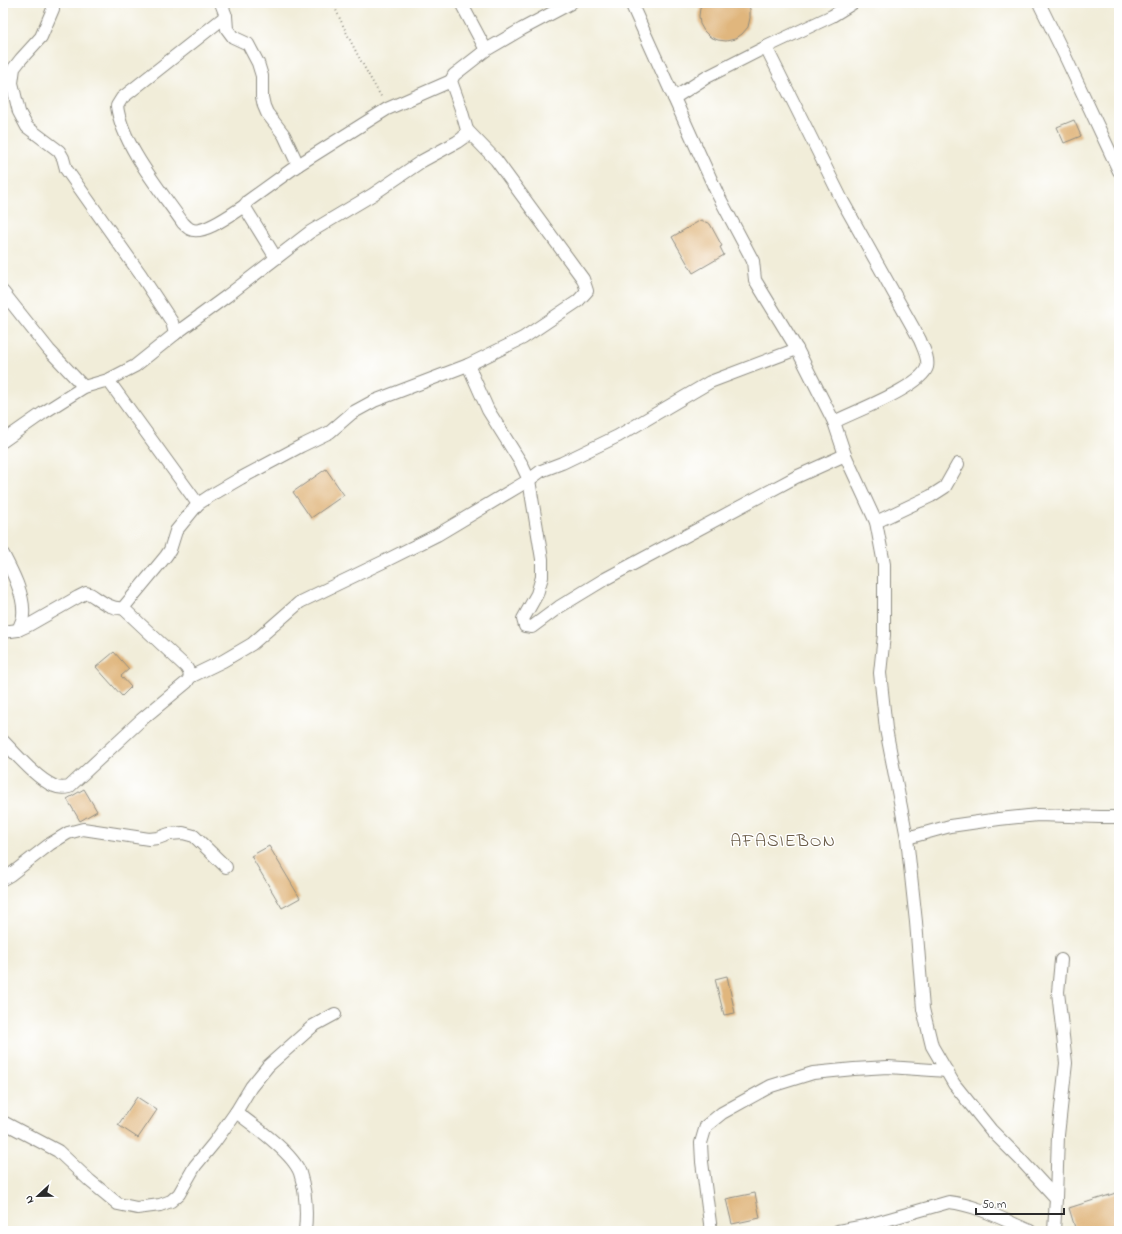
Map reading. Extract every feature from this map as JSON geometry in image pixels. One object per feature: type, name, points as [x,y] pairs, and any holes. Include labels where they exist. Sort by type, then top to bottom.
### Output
[{"type":"street","points":[[53,3],[52,9],[40,37],[14,68],[12,83],[19,112],[27,127],[59,151],[66,169],[172,322],[175,334]]},
{"type":"street","points":[[221,3],[226,16],[227,29],[233,37],[248,44],[258,63],[262,76],[262,97],[264,106],[267,113],[284,136],[298,165]]},
{"type":"street","points":[[461,3],[486,50]]},
{"type":"street","points":[[226,16],[122,98],[117,106],[123,131],[140,162],[183,223],[191,230],[198,231],[206,229],[244,206],[248,201],[298,165],[387,109],[451,81],[454,75],[486,50],[571,3]]},
{"type":"street","points":[[631,3],[717,193],[753,261],[755,280],[797,349],[834,422],[844,455],[876,522],[884,564],[884,635],[880,673],[886,729],[907,838],[923,1009],[932,1046],[954,1084],[991,1130],[1056,1198]]},
{"type":"street","points":[[674,98],[707,77],[832,16],[853,3]]},
{"type":"street","points":[[1039,3],[1119,171]]},
{"type":"street","points":[[766,47],[843,202],[920,340],[926,356],[927,367],[919,379],[891,395],[834,422]]},
{"type":"street","points":[[3,632],[18,630],[29,625],[86,593],[112,608],[123,608],[166,556],[170,550],[176,531],[198,504],[241,478],[330,432],[352,413],[374,401],[468,365],[523,338],[578,301],[587,291],[583,279],[496,160],[467,130],[462,109],[451,81]]},
{"type":"street","points":[[3,441],[84,387],[108,380],[135,366],[310,232],[422,161],[458,142],[464,137],[467,130]]},
{"type":"street","points":[[244,206],[276,258]]},
{"type":"street","points":[[3,292],[49,350],[84,387]]},
{"type":"street","points":[[3,741],[39,776],[54,786],[63,788],[69,787],[141,720],[187,682],[190,677],[223,661],[252,644],[300,602],[437,535],[529,480],[540,471],[562,463],[618,436],[710,382],[797,349]]},
{"type":"street","points":[[468,365],[488,410],[521,463],[529,480],[542,560],[542,577],[537,594],[523,619],[525,626],[529,627],[532,627],[559,607],[605,579],[796,477],[844,455]]},
{"type":"street","points":[[108,380],[198,504]]},
{"type":"street","points":[[876,522],[931,496],[945,487],[958,464]]},
{"type":"street","points":[[3,554],[12,571],[23,603],[23,617],[18,630]]},
{"type":"street","points":[[123,608],[186,667],[190,677]]},
{"type":"street","points":[[907,838],[950,826],[1038,815],[1119,817]]},
{"type":"street","points":[[3,878],[10,875],[50,844],[68,833],[83,829],[149,839],[170,834],[183,833],[194,836],[226,867]]},
{"type":"street","points":[[1054,1231],[1058,1135],[1066,1063],[1058,992],[1061,960]]},
{"type":"street","points":[[3,1122],[58,1150],[90,1181],[118,1204],[136,1208],[160,1205],[171,1201],[179,1194],[195,1166],[214,1143],[236,1112],[251,1087],[268,1066],[313,1026],[335,1014]]},
{"type":"street","points":[[711,1231],[701,1143],[706,1126],[722,1113],[771,1086],[813,1073],[854,1068],[888,1067],[947,1071]]},
{"type":"street","points":[[236,1112],[270,1138],[293,1161],[300,1172],[307,1211],[305,1231]]},
{"type":"street","points":[[838,1231],[865,1226],[949,1202],[961,1203],[982,1210],[1030,1231]]},
{"type":"path","points":[[333,3],[373,84],[384,100],[387,109]]},
{"type":"building","points":[[702,3],[747,3],[750,9],[748,27],[735,39],[726,41],[710,37],[700,24],[699,16]]},
{"type":"building","points":[[1074,120],[1081,136],[1064,143],[1057,127]]},
{"type":"building","points":[[701,220],[710,224],[722,246],[720,247],[724,255],[693,273],[672,237]]},
{"type":"building","points":[[326,469],[344,495],[311,518],[293,492]]},
{"type":"building","points":[[114,652],[129,669],[121,676],[131,687],[122,696],[96,667]]},
{"type":"building","points":[[84,789],[97,811],[80,821],[67,799]]},
{"type":"building","points":[[269,846],[300,898],[282,908],[251,856]]},
{"type":"building","points":[[727,976],[735,1013],[724,1015],[715,979]]},
{"type":"building","points":[[137,1097],[157,1110],[138,1138],[118,1125]]},
{"type":"building","points":[[1119,1192],[1119,1231],[1076,1231],[1069,1208]]},
{"type":"building","points":[[755,1193],[760,1218],[732,1224],[726,1199]]},
{"type":"district","name":"AFASIEBON","points":[[783,842]]}]
